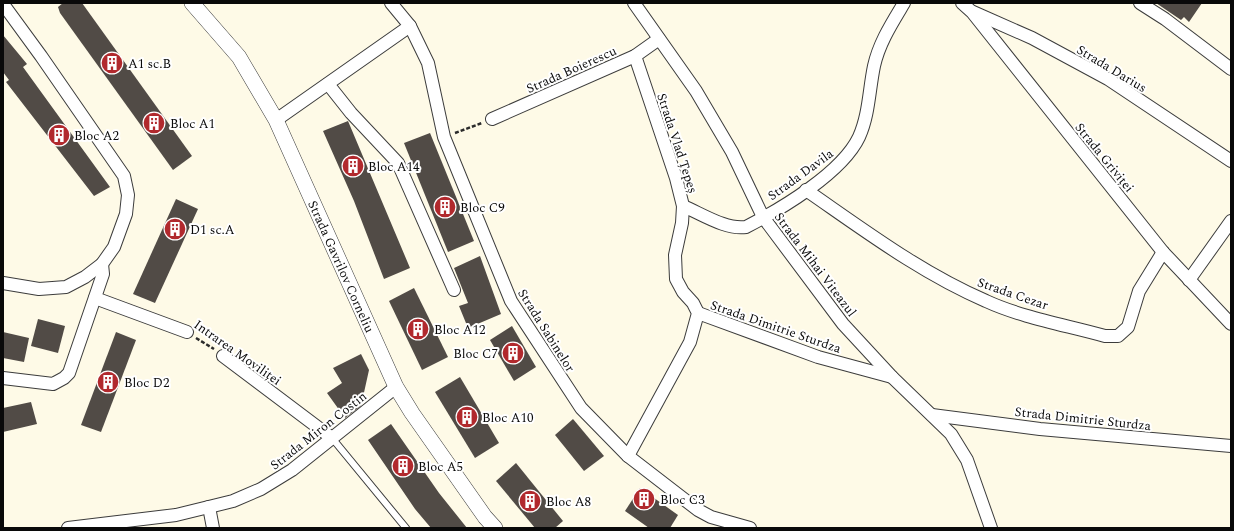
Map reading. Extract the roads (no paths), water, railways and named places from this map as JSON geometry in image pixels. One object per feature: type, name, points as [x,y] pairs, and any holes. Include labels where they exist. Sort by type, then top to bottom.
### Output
[{"type":"street","name":"Strada Gavrilov Corneliu","points":[[192,3],[239,57],[276,120],[396,387],[485,518],[495,528]]},
{"type":"street","name":"Strada Sabinelor","points":[[391,3],[410,26],[428,63],[444,138],[511,300],[581,408],[628,456],[698,510],[711,517],[750,528]]},
{"type":"street","name":"Strada Mihai Viteazul","points":[[634,3],[696,91],[732,152],[763,217],[844,324],[892,377],[950,434],[967,460],[991,528]]},
{"type":"street","name":"Strada Davila","points":[[683,206],[738,228],[746,227],[806,190],[842,162],[859,136],[866,114],[875,65],[883,40],[904,3]]},
{"type":"street","name":"Strada Griviței","points":[[962,3],[972,12],[1163,252],[1231,324]]},
{"type":"street","points":[[1140,3],[1165,19],[1231,70]]},
{"type":"street","points":[[3,4],[124,176],[128,195],[126,214],[114,247],[102,264],[85,277],[66,287],[39,289],[3,283]]},
{"type":"street","name":"Strada Darius","points":[[972,12],[1032,38],[1108,79],[1231,161]]},
{"type":"street","points":[[276,120],[410,26]]},
{"type":"street","name":"Strada Boierescu","points":[[492,119],[635,56],[659,39]]},
{"type":"street","name":"Strada Vlad Țepeș","points":[[635,56],[676,178],[683,206],[682,223],[675,255],[676,280],[683,292],[693,303],[698,313]]},
{"type":"street","points":[[328,84],[351,113],[398,163],[454,290]]},
{"type":"street","name":"Strada Cezar","points":[[806,190],[917,266],[986,302],[1015,312],[1105,336],[1118,336],[1128,327],[1139,291],[1163,252]]},
{"type":"street","points":[[1189,280],[1229,229]]},
{"type":"street","points":[[3,378],[53,384],[64,378],[72,368],[103,274],[102,264]]},
{"type":"street","name":"Intrarea Moviliței","points":[[95,298],[187,332]]},
{"type":"street","points":[[628,456],[690,342],[698,313]]},
{"type":"street","name":"Strada Dimitrie Sturdza","points":[[698,313],[818,357],[892,377]]},
{"type":"street","name":"Intrarea Moviliței","points":[[223,356],[332,438]]},
{"type":"street","name":"Strada Miron Costin","points":[[68,528],[176,515],[233,501],[261,489],[292,470],[396,387]]},
{"type":"street","name":"Strada Dimitrie Sturdza","points":[[932,415],[1040,429],[1231,446]]},
{"type":"street","points":[[209,507],[213,528]]},
{"type":"lane","points":[[332,438],[406,528]]},
{"type":"place","name":"A1 sc.B","points":[[112,63]]},
{"type":"place","name":"Bloc A1","points":[[154,123]]},
{"type":"place","name":"Bloc A2","points":[[59,135]]},
{"type":"place","name":"Bloc A14","points":[[353,166]]},
{"type":"place","name":"Bloc C9","points":[[445,207]]},
{"type":"place","name":"D1 sc.A","points":[[175,229]]},
{"type":"place","name":"Bloc A12","points":[[418,329]]},
{"type":"place","name":"Bloc C7","points":[[513,353]]},
{"type":"place","name":"Bloc D2","points":[[108,382]]},
{"type":"place","name":"Bloc A10","points":[[467,417]]},
{"type":"place","name":"Bloc A5","points":[[403,466]]},
{"type":"place","name":"Bloc C3","points":[[644,499]]},
{"type":"place","name":"Bloc A8","points":[[530,501]]}]
